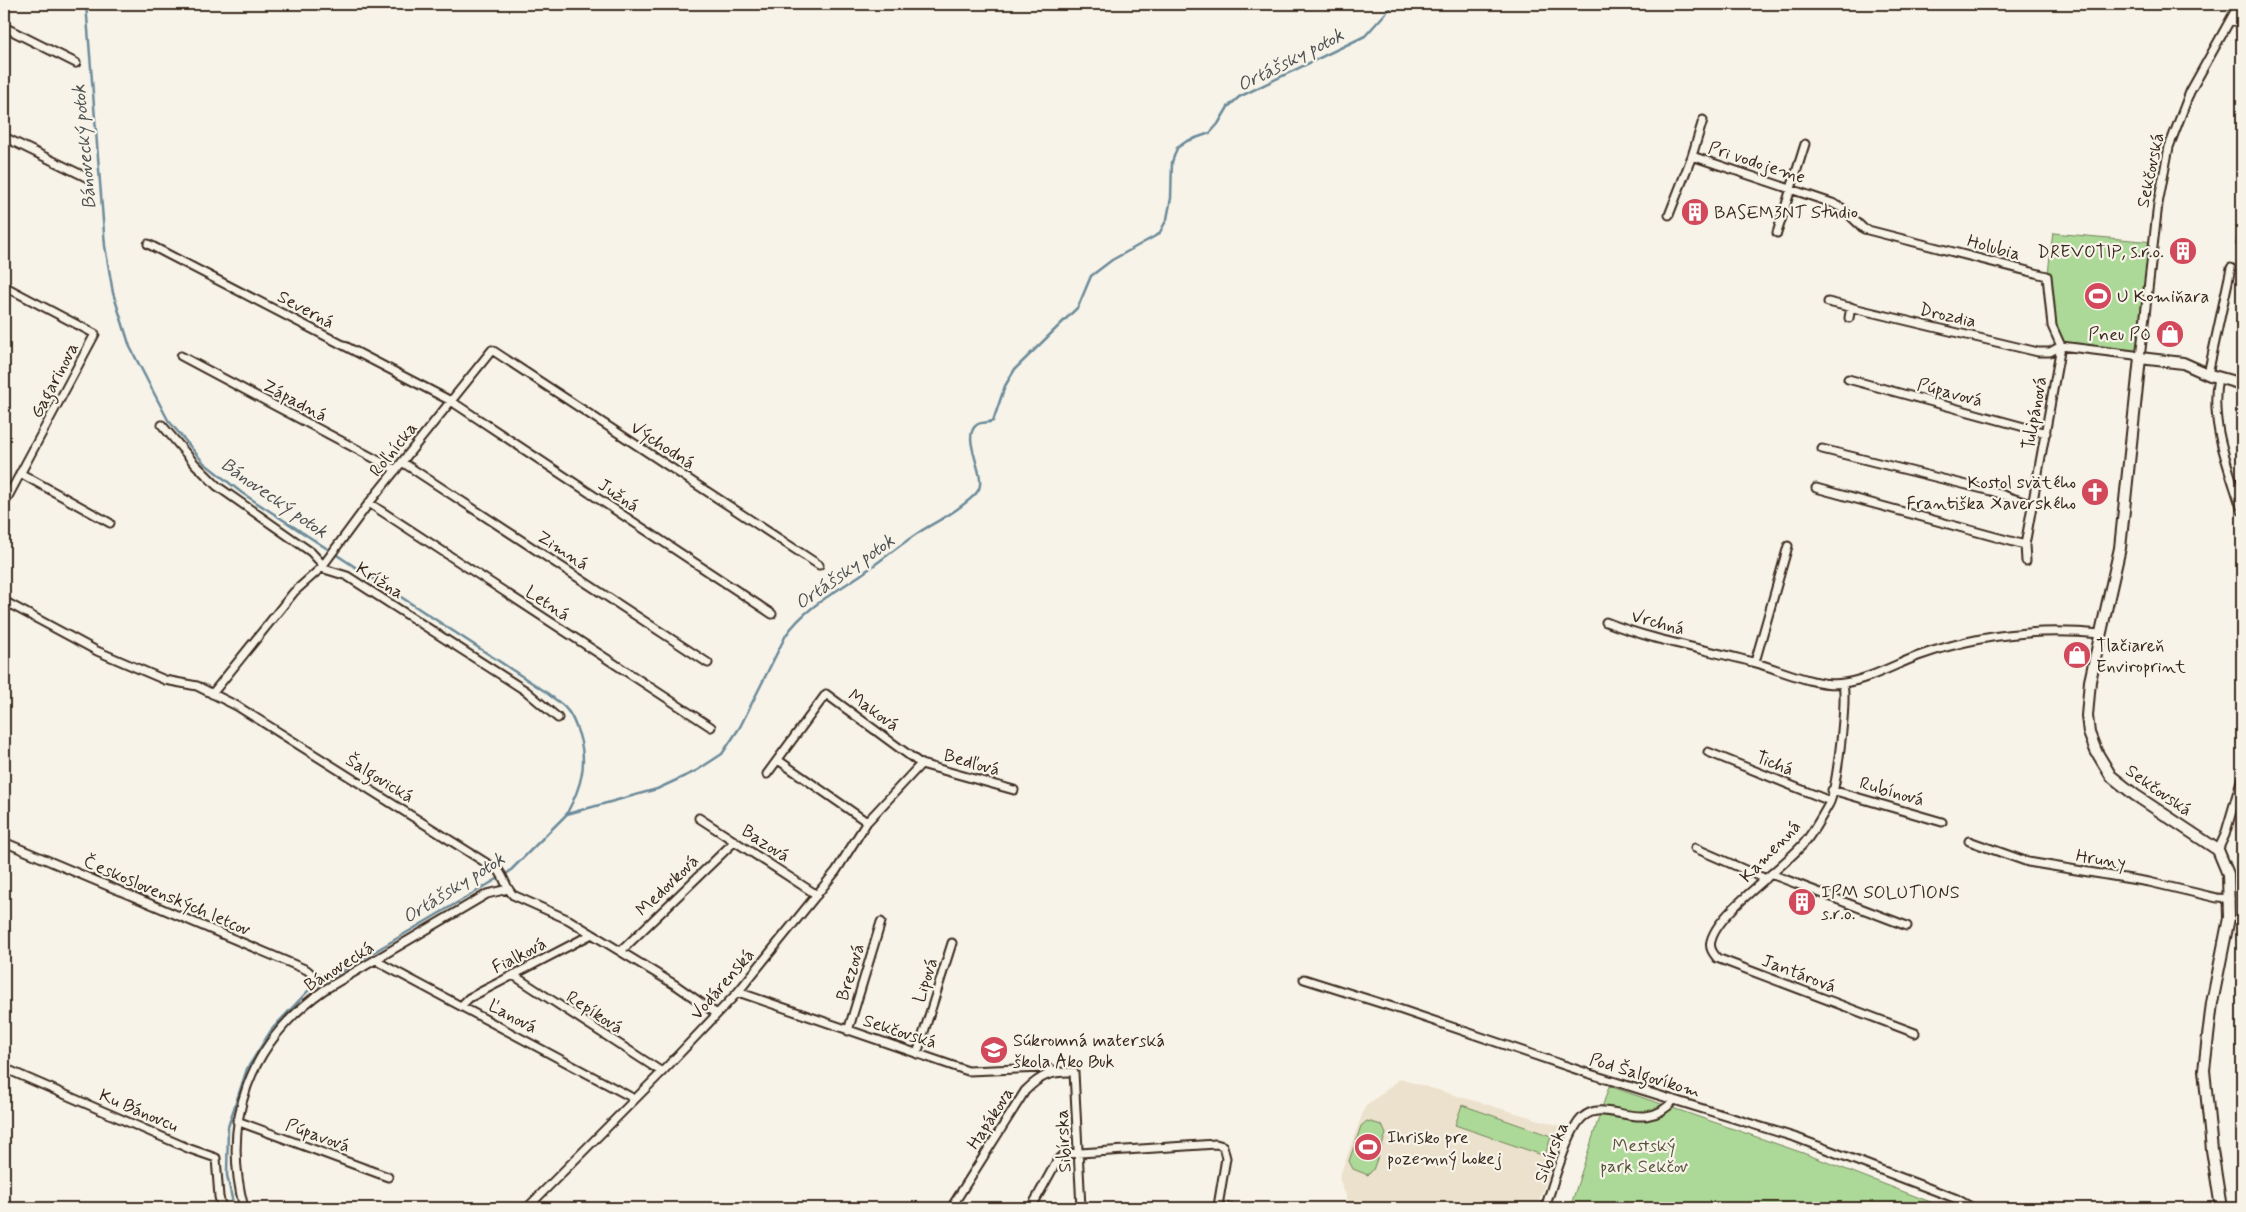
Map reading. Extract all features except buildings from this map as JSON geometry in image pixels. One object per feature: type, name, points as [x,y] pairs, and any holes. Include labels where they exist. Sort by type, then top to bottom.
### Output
[{"type":"street","name":"Sekčovská","points":[[2218,850],[2117,781],[2101,760],[2089,733],[2087,704],[2120,548],[2158,204],[2169,147],[2190,92],[2238,4]]},
{"type":"street","points":[[2230,20],[2242,23]]},
{"type":"street","points":[[4,27],[76,63]]},
{"type":"street","points":[[1692,156],[1703,120]]},
{"type":"street","points":[[4,137],[88,178]]},
{"type":"street","points":[[1777,232],[1805,144]]},
{"type":"street","name":"Pri vodojeme","points":[[1669,215],[1692,156],[1842,208],[1864,229]]},
{"type":"street","name":"Holubia","points":[[1864,229],[2047,276],[2052,326],[2061,346]]},
{"type":"street","name":"Severná","points":[[148,244],[450,401]]},
{"type":"street","points":[[2232,268],[2213,376],[2215,412],[2242,511]]},
{"type":"street","name":"Gagarinova","points":[[4,286],[95,334],[4,504]]},
{"type":"street","name":"Drozdia","points":[[1828,302],[2038,352],[2050,352],[2061,346]]},
{"type":"street","points":[[1849,318],[1851,307]]},
{"type":"street","points":[[2061,346],[2183,363],[2213,376],[2242,384]]},
{"type":"street","name":"Tulipánová","points":[[2026,561],[2025,545],[2061,346]]},
{"type":"street","name":"Roľnícka","points":[[324,564],[369,503],[492,350]]},
{"type":"street","name":"Východná","points":[[492,350],[819,565]]},
{"type":"street","name":"Západná","points":[[181,356],[396,470]]},
{"type":"street","name":"Púpavová","points":[[1848,379],[2046,433]]},
{"type":"street","name":"Južná","points":[[450,401],[772,614]]},
{"type":"street","points":[[162,425],[195,464],[217,486],[311,552],[324,564],[294,592],[212,694]]},
{"type":"street","points":[[1822,449],[1991,491],[2032,505]]},
{"type":"street","name":"Zimná","points":[[402,462],[708,663]]},
{"type":"street","points":[[20,473],[110,523]]},
{"type":"street","points":[[1816,488],[2025,545]]},
{"type":"street","name":"Letná","points":[[369,503],[711,727]]},
{"type":"street","points":[[1788,546],[1755,662],[1824,683],[1843,684],[1937,650],[1989,638],[2042,631],[2101,634]]},
{"type":"street","name":"Krížna","points":[[324,564],[347,576],[526,691],[558,718]]},
{"type":"street","name":"Šalgovická","points":[[4,601],[97,651],[165,680],[196,686],[237,706],[498,871],[506,880],[508,889]]},
{"type":"street","name":"Vrchná","points":[[1606,622],[1643,635],[1755,662]]},
{"type":"street","name":"Kamenná","points":[[1725,916],[1805,842],[1830,801],[1844,713],[1845,693],[1843,684]]},
{"type":"street","name":"Maková","points":[[767,774],[826,694],[921,764]]},
{"type":"street","name":"Tichá","points":[[1708,752],[1830,801]]},
{"type":"street","points":[[778,760],[867,822]]},
{"type":"street","name":"Bedľová","points":[[921,764],[1014,790]]},
{"type":"street","name":"Vodárenská","points":[[527,1208],[662,1072],[738,992],[836,871],[867,822],[921,764]]},
{"type":"street","points":[[2222,1208],[2212,1150],[2204,1070],[2209,1022],[2226,935],[2230,899],[2228,874],[2218,850],[2225,835],[2242,777]]},
{"type":"street","name":"Rubínová","points":[[1832,790],[1942,822]]},
{"type":"street","name":"Bazová","points":[[699,818],[817,895]]},
{"type":"street","name":"Medovková","points":[[621,951],[735,841]]},
{"type":"street","name":"Hruny","points":[[1969,841],[2028,862],[2149,882],[2217,898],[2230,899]]},
{"type":"street","name":"Československých letcov","points":[[4,842],[307,970],[317,979]]},
{"type":"street","points":[[1695,848],[1907,926]]},
{"type":"street","points":[[508,889],[513,895],[542,906],[621,951],[717,1014]]},
{"type":"street","name":"Bánovecká","points":[[244,1208],[235,1158],[238,1121],[246,1088],[256,1066],[274,1036],[310,1000],[487,894],[508,889]]},
{"type":"street","name":"Jantárová","points":[[1725,916],[1711,941],[1711,951],[1717,958],[1915,1033]]},
{"type":"street","name":"Brezová","points":[[848,1031],[881,922]]},
{"type":"street","name":"Fialková","points":[[461,1006],[469,998],[592,934]]},
{"type":"street","name":"Lipová","points":[[917,1054],[952,943]]},
{"type":"street","name":"Ľanová","points":[[378,959],[380,963],[631,1097],[633,1101]]},
{"type":"street","name":"Repíková","points":[[513,975],[662,1072]]},
{"type":"street","name":"Pod Šalgovíkom","points":[[1304,979],[1674,1100],[1797,1138],[1956,1199],[1973,1208]]},
{"type":"street","name":"Sekčovská","points":[[738,992],[968,1071],[1045,1068],[1058,1071]]},
{"type":"street","name":"Ku Bánovcu","points":[[4,1068],[190,1149],[216,1158],[219,1197],[222,1208]]},
{"type":"street","name":"Hapákova","points":[[951,1208],[1025,1091],[1039,1078],[1058,1071],[1074,1072]]},
{"type":"street","name":"Sibírska","points":[[1074,1072],[1081,1208]]},
{"type":"street","name":"Sibírska","points":[[1545,1208],[1574,1131],[1581,1118],[1589,1111],[1599,1110],[1647,1116],[1666,1110],[1674,1100]]},
{"type":"street","name":"Púpavová","points":[[238,1121],[388,1177]]},
{"type":"street","points":[[1031,1208],[1057,1161],[1065,1154],[1220,1144],[1223,1146],[1226,1158],[1218,1206],[1231,1208]]},
{"type":"shaded area","points":[[1400,1079],[1567,1128],[1536,1208],[1351,1208],[1339,1178],[1365,1107]]},
{"type":"green space","name":"U Komiňara","points":[[2053,233],[2154,242],[2140,358],[2061,346],[2051,318],[2048,291]]},
{"type":"green space","name":"Mestský park Sekčov","points":[[1609,1086],[1803,1153],[1946,1208],[1570,1208]]},
{"type":"green space","points":[[1462,1105],[1551,1136],[1545,1156],[1455,1125]]},
{"type":"green space","name":"Ihrisko pre pozemný hokej","points":[[1367,1121],[1382,1125],[1386,1134],[1373,1170],[1368,1175],[1353,1169],[1349,1161],[1361,1126]]},
{"type":"waterway","name":"Bánovecký potok","points":[[86,4],[105,246],[113,293],[130,347],[168,420],[204,463],[242,493],[546,692],[565,707],[571,715],[579,735],[583,756],[582,775],[567,813]]},
{"type":"waterway","name":"Ortášsky potok","points":[[234,1208],[227,1175],[228,1127],[247,1069],[272,1029],[308,991],[509,872],[567,814],[657,789],[696,771],[722,754],[740,727],[786,635],[793,625],[810,609],[915,535],[955,511],[978,492],[980,482],[972,445],[973,429],[978,424],[993,421],[1005,386],[1015,369],[1078,307],[1091,276],[1112,260],[1159,234],[1167,219],[1171,198],[1172,162],[1177,148],[1187,141],[1210,133],[1228,107],[1239,97],[1365,36],[1394,4]]},
{"type":"place","name":"BASEM3NT Studio","points":[[1695,212]]},
{"type":"place","name":"DREVOTIP, s.r.o.","points":[[2183,251]]},
{"type":"place","name":"U Komiňara","points":[[2098,296]]},
{"type":"place","name":"Pneu PO","points":[[2170,334]]},
{"type":"place","name":"Kostol svätého Františka Xaverského","points":[[2095,492]]},
{"type":"place","name":"Tlačiareň Enviroprint","points":[[2077,655]]},
{"type":"place","name":"IPM SOLUTIONS s.r.o.","points":[[1802,902]]},
{"type":"place","name":"Súkromná materská škola Ako Buk","points":[[994,1050]]},
{"type":"place","name":"Ihrisko pre pozemný hokej","points":[[1368,1147]]}]
